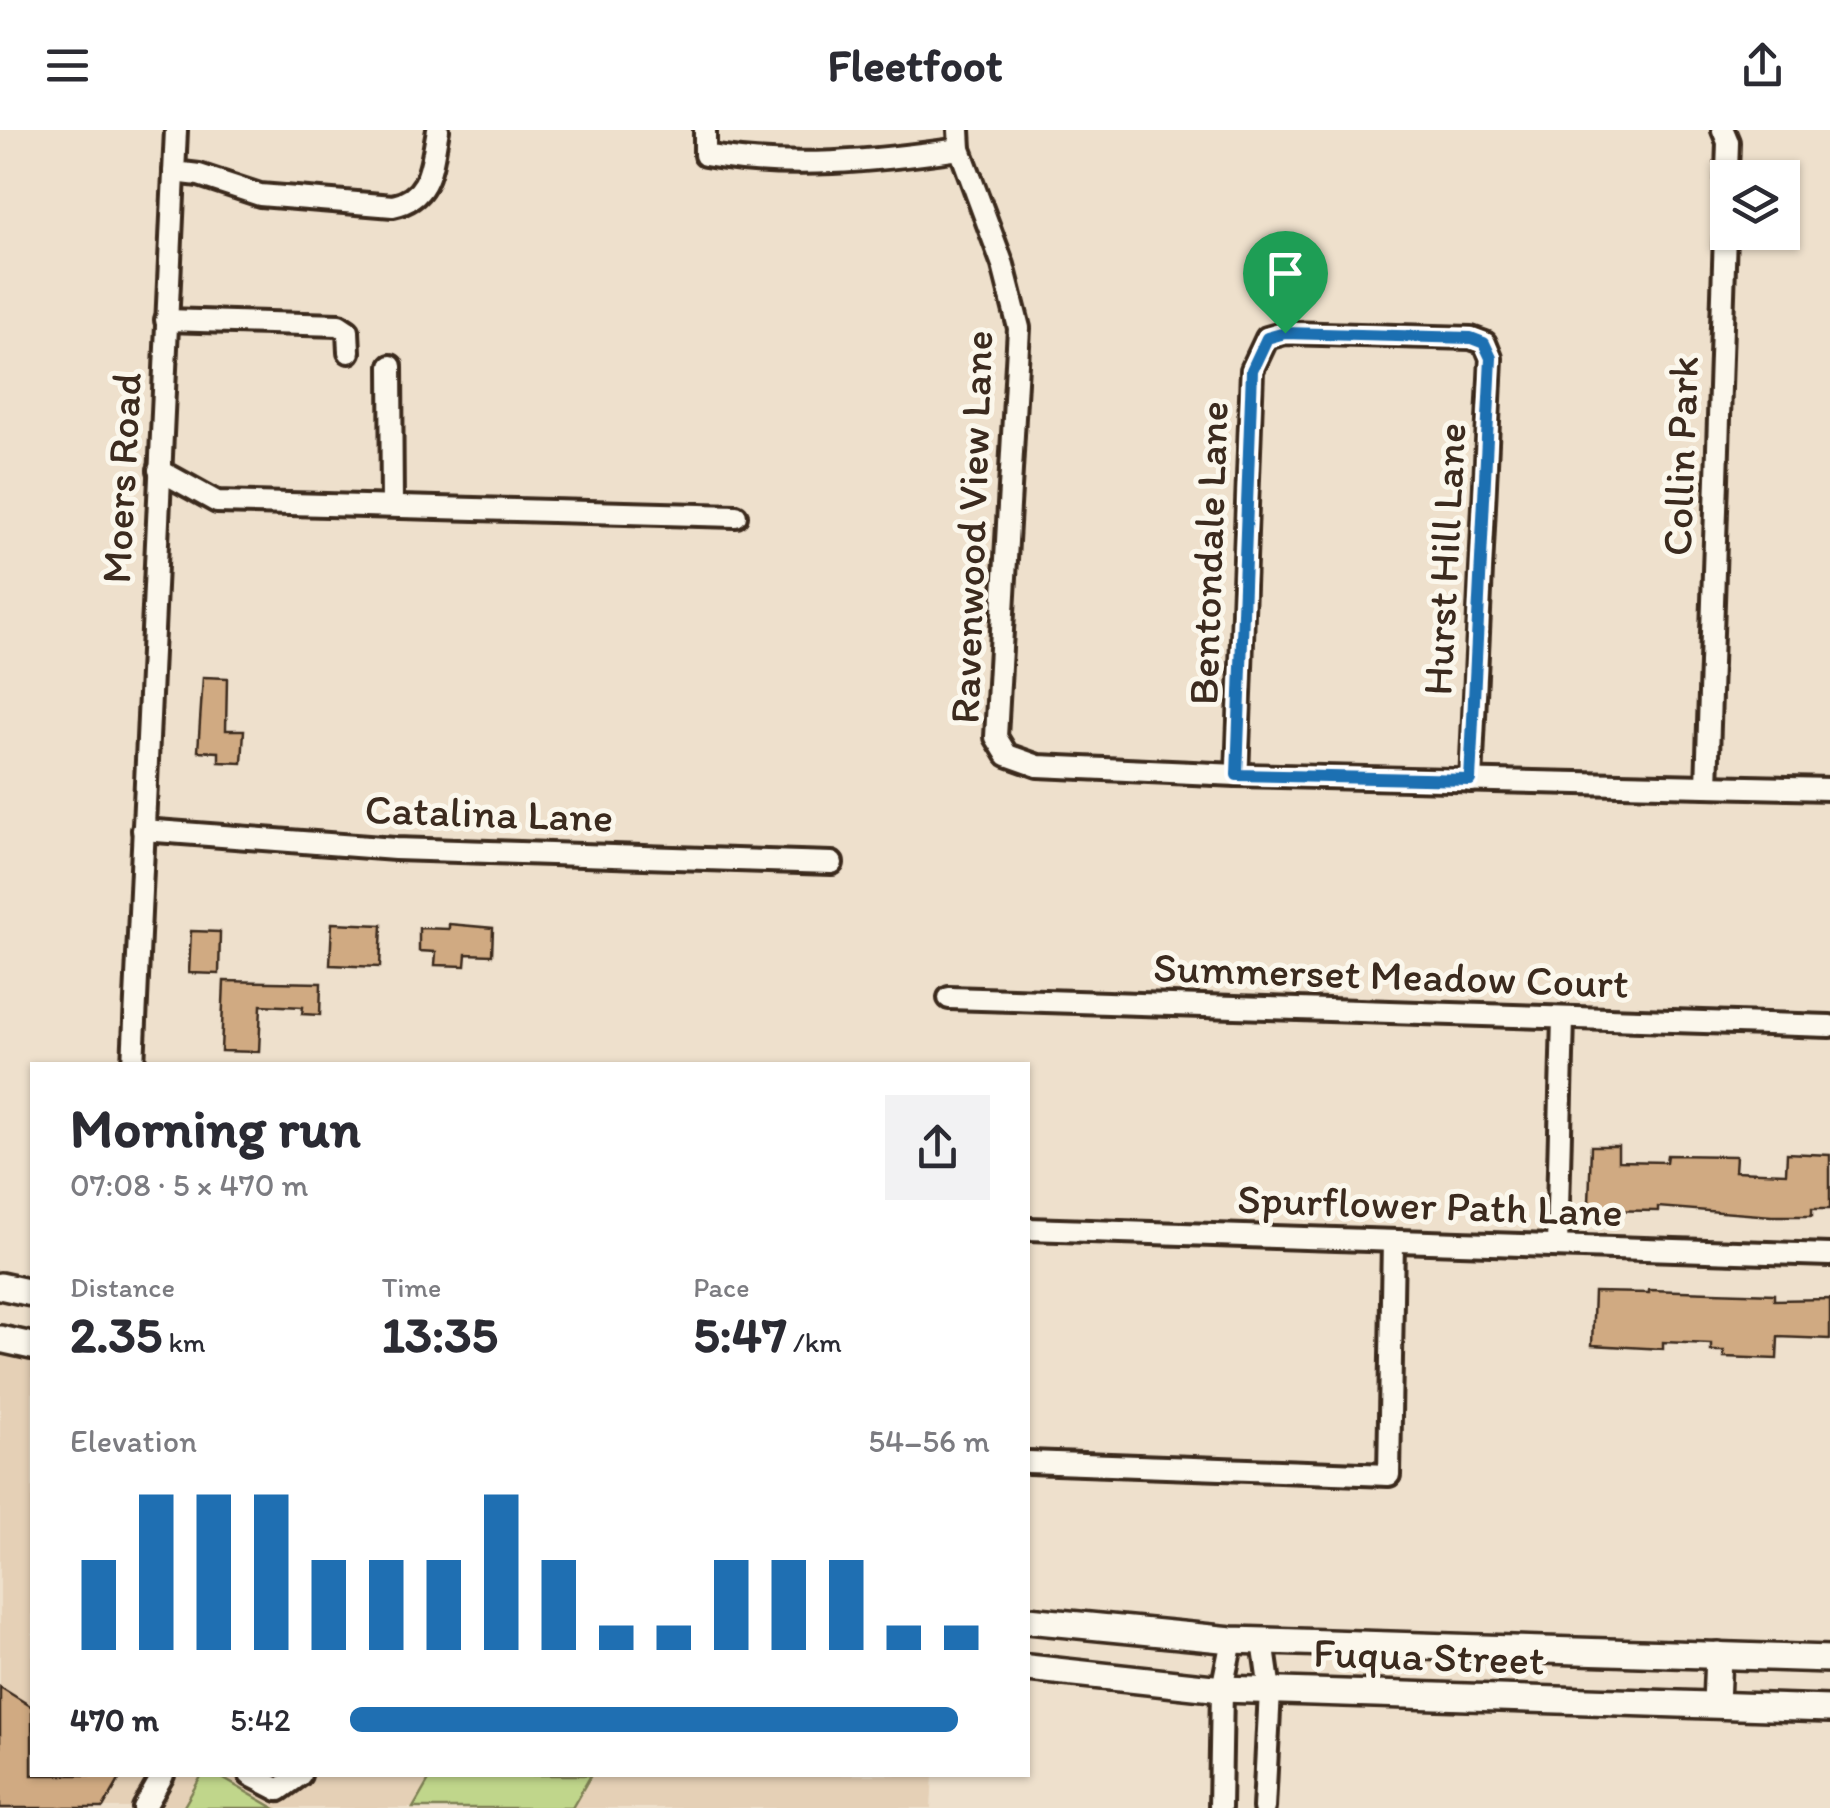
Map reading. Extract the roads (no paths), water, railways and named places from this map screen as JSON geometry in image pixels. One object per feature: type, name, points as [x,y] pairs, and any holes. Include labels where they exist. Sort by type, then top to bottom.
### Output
[{"type":"main road","points":[[0,1286],[30,1292]]},
{"type":"main road","points":[[0,1339],[30,1346]]},
{"type":"main road","name":"Fuqua Street","points":[[1030,1620],[1232,1640],[1830,1659]]},
{"type":"main road","points":[[1716,1704],[1718,1655]]},
{"type":"main road","name":"Fuqua Street","points":[[1030,1668],[1270,1692],[1830,1709]]},
{"type":"street","name":"Moers Road","points":[[133,1062],[176,130]]},
{"type":"street","points":[[174,172],[200,175],[260,195],[393,206],[412,202],[426,186],[438,130]]},
{"type":"street","points":[[705,130],[704,155],[746,162],[824,165],[960,140]]},
{"type":"street","name":"Collin Park","points":[[1707,786],[1728,142],[1724,130]]},
{"type":"street","name":"Ravenwood View Lane","points":[[960,140],[1003,265],[1019,328],[996,737],[1007,755],[1038,766],[1237,775]]},
{"type":"street","points":[[166,320],[339,325],[348,331],[349,352]]},
{"type":"street","name":"Hurst Hill Lane","points":[[1267,338],[1285,333],[1471,338],[1484,343],[1491,358],[1470,780]]},
{"type":"street","name":"Bentondale Lane","points":[[1237,775],[1252,370],[1267,338]]},
{"type":"street","points":[[391,366],[392,506]]},
{"type":"street","points":[[158,470],[217,502],[736,516]]},
{"type":"street","points":[[1237,775],[1830,789]]},
{"type":"street","name":"Catalina Lane","points":[[143,830],[395,849],[832,863]]},
{"type":"street","name":"Summerset Meadow Court","points":[[949,998],[1830,1026]]},
{"type":"street","points":[[1557,1246],[1563,1018]]},
{"type":"street","name":"Spurflower Path Lane","points":[[1030,1229],[1830,1255]]},
{"type":"street","points":[[1030,1462],[1388,1475],[1392,1241]]},
{"type":"street","points":[[1220,1808],[1222,1689],[1232,1640]]},
{"type":"street","points":[[1262,1641],[1270,1692],[1264,1808]]},
{"type":"street","points":[[144,1808],[163,1777]]},
{"type":"street","points":[[254,1777],[279,1790],[298,1777]]}]
